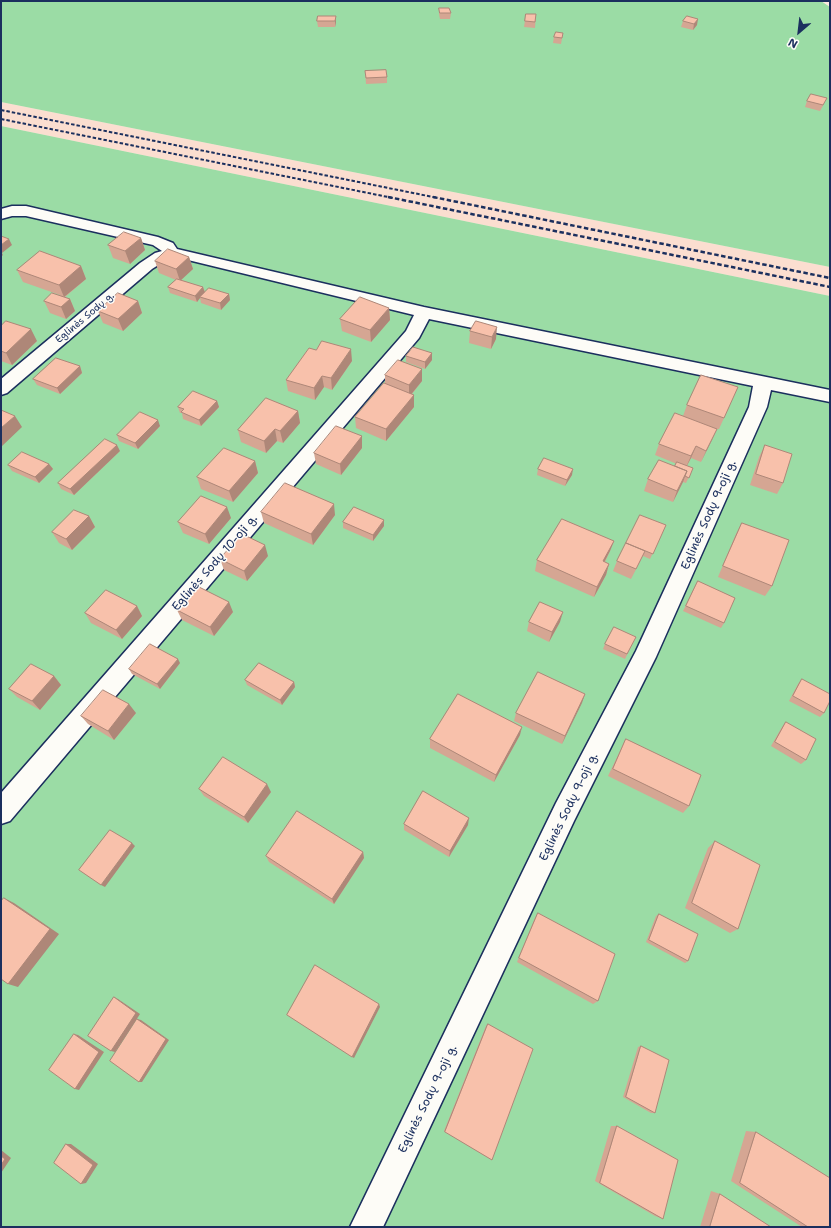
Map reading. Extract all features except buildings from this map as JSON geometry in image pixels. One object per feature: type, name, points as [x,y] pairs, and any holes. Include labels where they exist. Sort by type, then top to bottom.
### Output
[{"type":"street","points":[[1,214],[12,211],[26,211],[158,242],[167,246],[172,253],[188,255],[424,312],[763,384],[830,396]]},
{"type":"street","name":"Eglinės Sodų g.","points":[[1,389],[146,266],[161,256],[172,253]]},
{"type":"street","name":"Eglinės Sodų 10-oji g.","points":[[1,812],[413,334],[424,312]]},
{"type":"street","name":"Eglinės Sodų 9-oji g.","points":[[366,1227],[565,812],[645,657],[758,407],[763,384]]},
{"type":"shaded area","points":[[1,102],[830,267],[830,296],[1,126]]},
{"type":"green space","points":[[1,1],[821,1],[830,7],[830,267],[1,102]]},
{"type":"green space","points":[[1,126],[830,296],[830,1227],[1,1227]]},
{"type":"railway","points":[[1,110],[438,198]]},
{"type":"railway","points":[[1,119],[393,198]]},
{"type":"railway","points":[[388,197],[830,287]]},
{"type":"railway","points":[[433,197],[830,278]]}]
